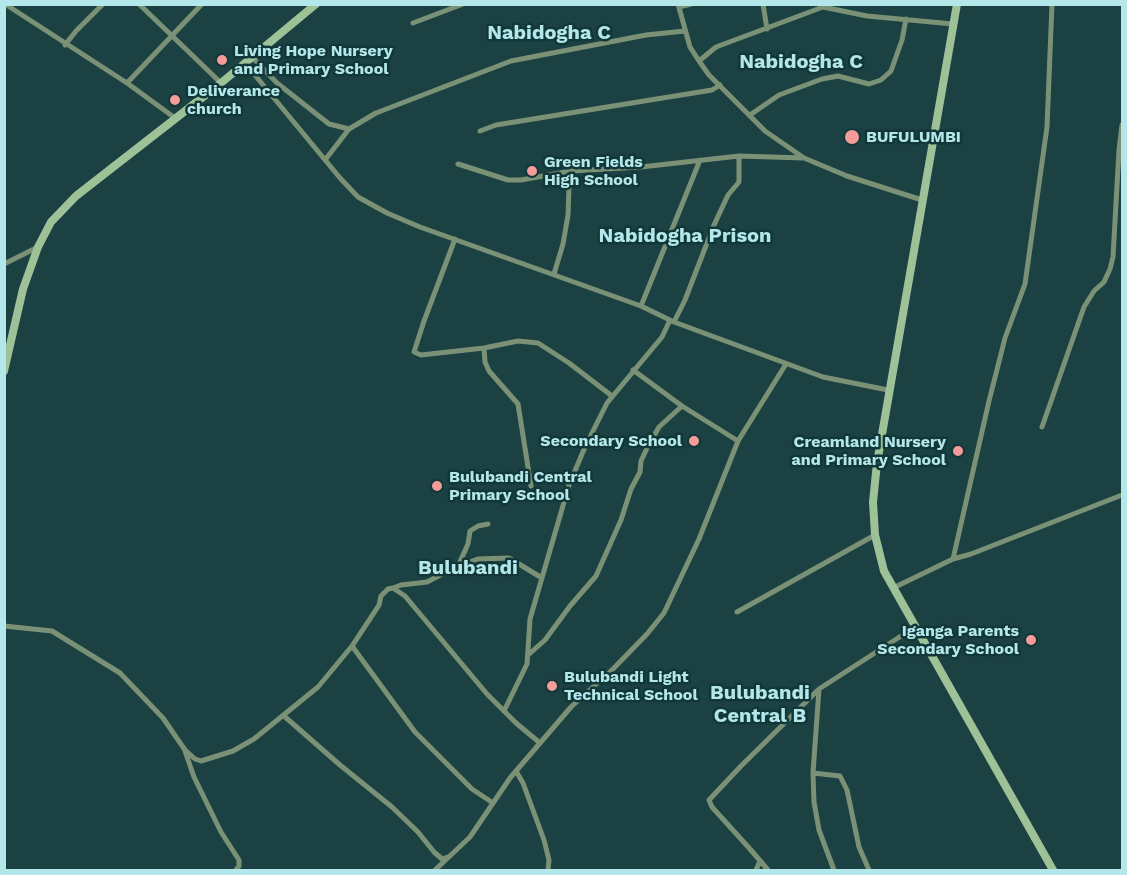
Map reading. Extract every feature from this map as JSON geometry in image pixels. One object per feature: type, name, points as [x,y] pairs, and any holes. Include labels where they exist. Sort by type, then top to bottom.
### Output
[{"type":"main road","points":[[4,371],[23,289],[38,247],[51,222],[76,196],[221,83],[316,4]]},
{"type":"main road","points":[[957,4],[888,390],[873,502],[875,535],[884,572],[1053,870]]},
{"type":"street","points":[[5,4],[175,118]]},
{"type":"street","points":[[65,45],[75,31],[103,4]]},
{"type":"street","points":[[139,4],[221,83]]},
{"type":"street","points":[[127,84],[202,4]]},
{"type":"street","points":[[413,23],[464,4]]},
{"type":"street","points":[[691,4],[679,6],[690,48],[720,85],[765,131],[804,158],[847,176],[922,200]]},
{"type":"street","points":[[763,4],[767,29]]},
{"type":"street","points":[[953,559],[991,391],[1005,338],[1025,285],[1047,127],[1052,4]]},
{"type":"street","points":[[699,61],[717,47],[822,6],[867,16],[953,24]]},
{"type":"street","points":[[750,115],[779,95],[822,78],[838,76],[869,84],[881,80],[891,71],[902,40],[906,20]]},
{"type":"street","points":[[325,160],[349,129],[376,113],[511,61],[646,35],[685,31]]},
{"type":"street","points":[[248,60],[329,124],[349,129]]},
{"type":"street","points":[[248,60],[325,160],[357,197],[420,227],[641,306],[672,321],[786,364],[823,377],[888,390]]},
{"type":"street","points":[[480,130],[507,123],[712,90],[720,85]]},
{"type":"street","points":[[1042,427],[1084,307],[1094,291],[1104,282],[1110,269],[1113,257],[1122,125]]},
{"type":"street","points":[[458,164],[508,180],[739,156],[804,158]]},
{"type":"street","points":[[504,711],[527,664],[531,619],[569,485],[585,447],[612,396],[662,337],[685,300],[714,225],[728,195],[739,182],[739,156]]},
{"type":"street","points":[[641,306],[700,160]]},
{"type":"street","points":[[554,274],[563,244],[568,215],[569,187],[564,173]]},
{"type":"street","points":[[454,239],[414,352],[421,355],[484,348],[518,341],[538,343],[612,396]]},
{"type":"street","points":[[4,264],[38,247]]},
{"type":"street","points":[[484,348],[485,362],[489,371],[518,404],[531,486]]},
{"type":"street","points":[[435,870],[470,837],[516,771],[571,707],[613,669],[664,613],[699,539],[738,441],[786,364]]},
{"type":"street","points":[[633,370],[682,406],[738,441]]},
{"type":"street","points":[[528,655],[545,640],[596,576],[621,520],[647,448],[659,427],[682,406]]},
{"type":"street","points":[[893,588],[953,559],[1122,495]]},
{"type":"street","points":[[458,566],[468,544],[470,531],[488,524]]},
{"type":"street","points":[[736,612],[875,535]]},
{"type":"street","points":[[185,750],[201,761],[212,759],[233,751],[254,739],[284,716],[318,687],[352,646],[379,605],[381,596],[388,589],[427,582],[458,566],[478,559],[509,558],[542,578]]},
{"type":"street","points":[[393,588],[405,596],[504,711],[540,743]]},
{"type":"street","points":[[4,626],[52,631],[120,673],[164,718],[185,750],[221,832],[238,860],[240,866],[236,870]]},
{"type":"street","points":[[768,870],[712,807],[709,800],[819,689],[915,627]]},
{"type":"street","points":[[352,646],[415,732],[472,789],[493,803]]},
{"type":"street","points":[[819,689],[813,773],[814,802],[819,830],[834,870]]},
{"type":"street","points":[[284,716],[393,807],[442,859],[450,857]]},
{"type":"street","points":[[516,771],[523,783],[544,840],[549,860],[548,870]]},
{"type":"street","points":[[813,773],[840,776],[847,790],[859,847],[869,870]]},
{"type":"street","points":[[756,870],[760,861]]},
{"type":"place","name":"Living Hope Nursery and Primary School","points":[[222,60]]},
{"type":"place","name":"Deliverance church","points":[[175,100]]},
{"type":"place","name":"BUFULUMBI","points":[[852,137]]},
{"type":"place","name":"Green Fields High School","points":[[532,171]]},
{"type":"place","name":"Secondary School","points":[[694,441]]},
{"type":"place","name":"Creamland Nursery and Primary School","points":[[958,451]]},
{"type":"place","name":"Bulubandi Central Primary School","points":[[437,486]]},
{"type":"place","name":"Iganga Parents Secondary School","points":[[1031,640]]},
{"type":"place","name":"Bulubandi Light Technical School","points":[[552,686]]},
{"type":"district","name":"Nabidogha C","points":[[549,33]]},
{"type":"district","name":"Nabidogha C","points":[[801,62]]},
{"type":"district","name":"Nabidogha Prison","points":[[685,236]]},
{"type":"district","name":"Bulubandi","points":[[468,568]]},
{"type":"district","name":"Bulubandi Central B","points":[[760,704]]}]
